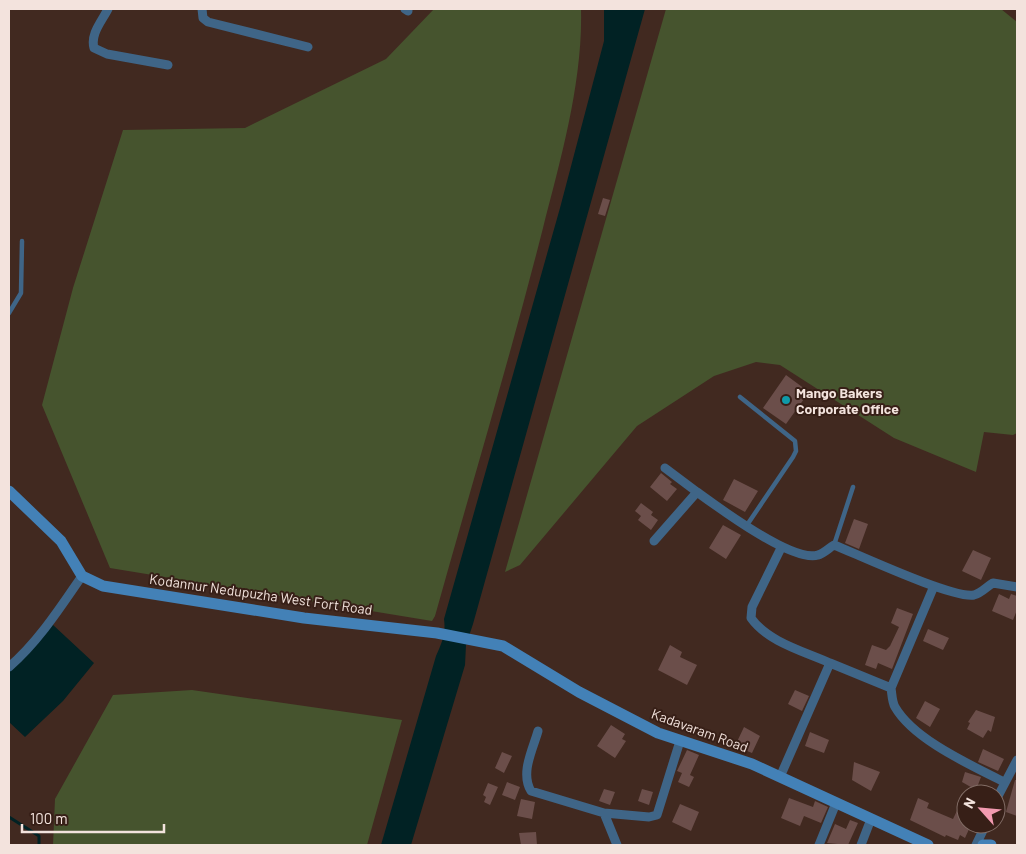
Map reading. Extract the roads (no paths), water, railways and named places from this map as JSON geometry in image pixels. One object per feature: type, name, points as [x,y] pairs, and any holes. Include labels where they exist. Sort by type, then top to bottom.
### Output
[{"type":"main road","points":[[9,491],[60,541],[82,576]]},
{"type":"main road","name":"Kodannur Nedupuzha West Fort Road","points":[[82,576],[103,586],[304,618],[437,633]]},
{"type":"main road","name":"Kadavaram Road","points":[[437,633],[503,646],[579,692],[658,733],[752,764],[928,845]]},
{"type":"main road","points":[[983,845],[991,845]]},
{"type":"street","points":[[108,9],[94,33],[92,42],[98,52],[168,65]]},
{"type":"street","points":[[202,9],[203,18],[208,22],[308,47]]},
{"type":"street","points":[[666,468],[697,492],[781,548],[803,555],[817,556],[834,545],[934,586],[968,595],[981,592],[993,583],[1017,587]]},
{"type":"street","points":[[654,540],[697,492]]},
{"type":"street","points":[[781,548],[752,607],[750,618],[758,628],[773,637],[891,688]]},
{"type":"street","points":[[9,667],[20,657],[51,620],[82,576]]},
{"type":"street","points":[[934,586],[891,688],[894,705],[902,716],[925,738],[1004,782],[1017,760]]},
{"type":"street","points":[[780,777],[830,663]]},
{"type":"street","points":[[538,731],[525,774],[526,783],[531,790],[540,795],[604,813],[649,818],[657,815],[680,741]]},
{"type":"street","points":[[820,845],[836,803]]},
{"type":"street","points":[[604,813],[617,845]]},
{"type":"street","points":[[861,845],[871,819]]},
{"type":"lane","points":[[9,313],[21,293],[22,242]]},
{"type":"lane","points":[[740,397],[795,441],[796,446],[793,457],[747,525]]},
{"type":"lane","points":[[834,545],[853,487]]},
{"type":"water","points":[[604,9],[645,9],[466,645],[465,665],[411,845],[381,845],[436,656],[443,638],[444,619],[560,208],[604,41]]},
{"type":"water","points":[[52,624],[94,663],[63,701],[25,737],[9,722],[9,670]]},
{"type":"waterway","points":[[9,817],[39,836],[39,845]]},
{"type":"place","name":"Mango Bakers Corporate Office","points":[[786,400]]}]
